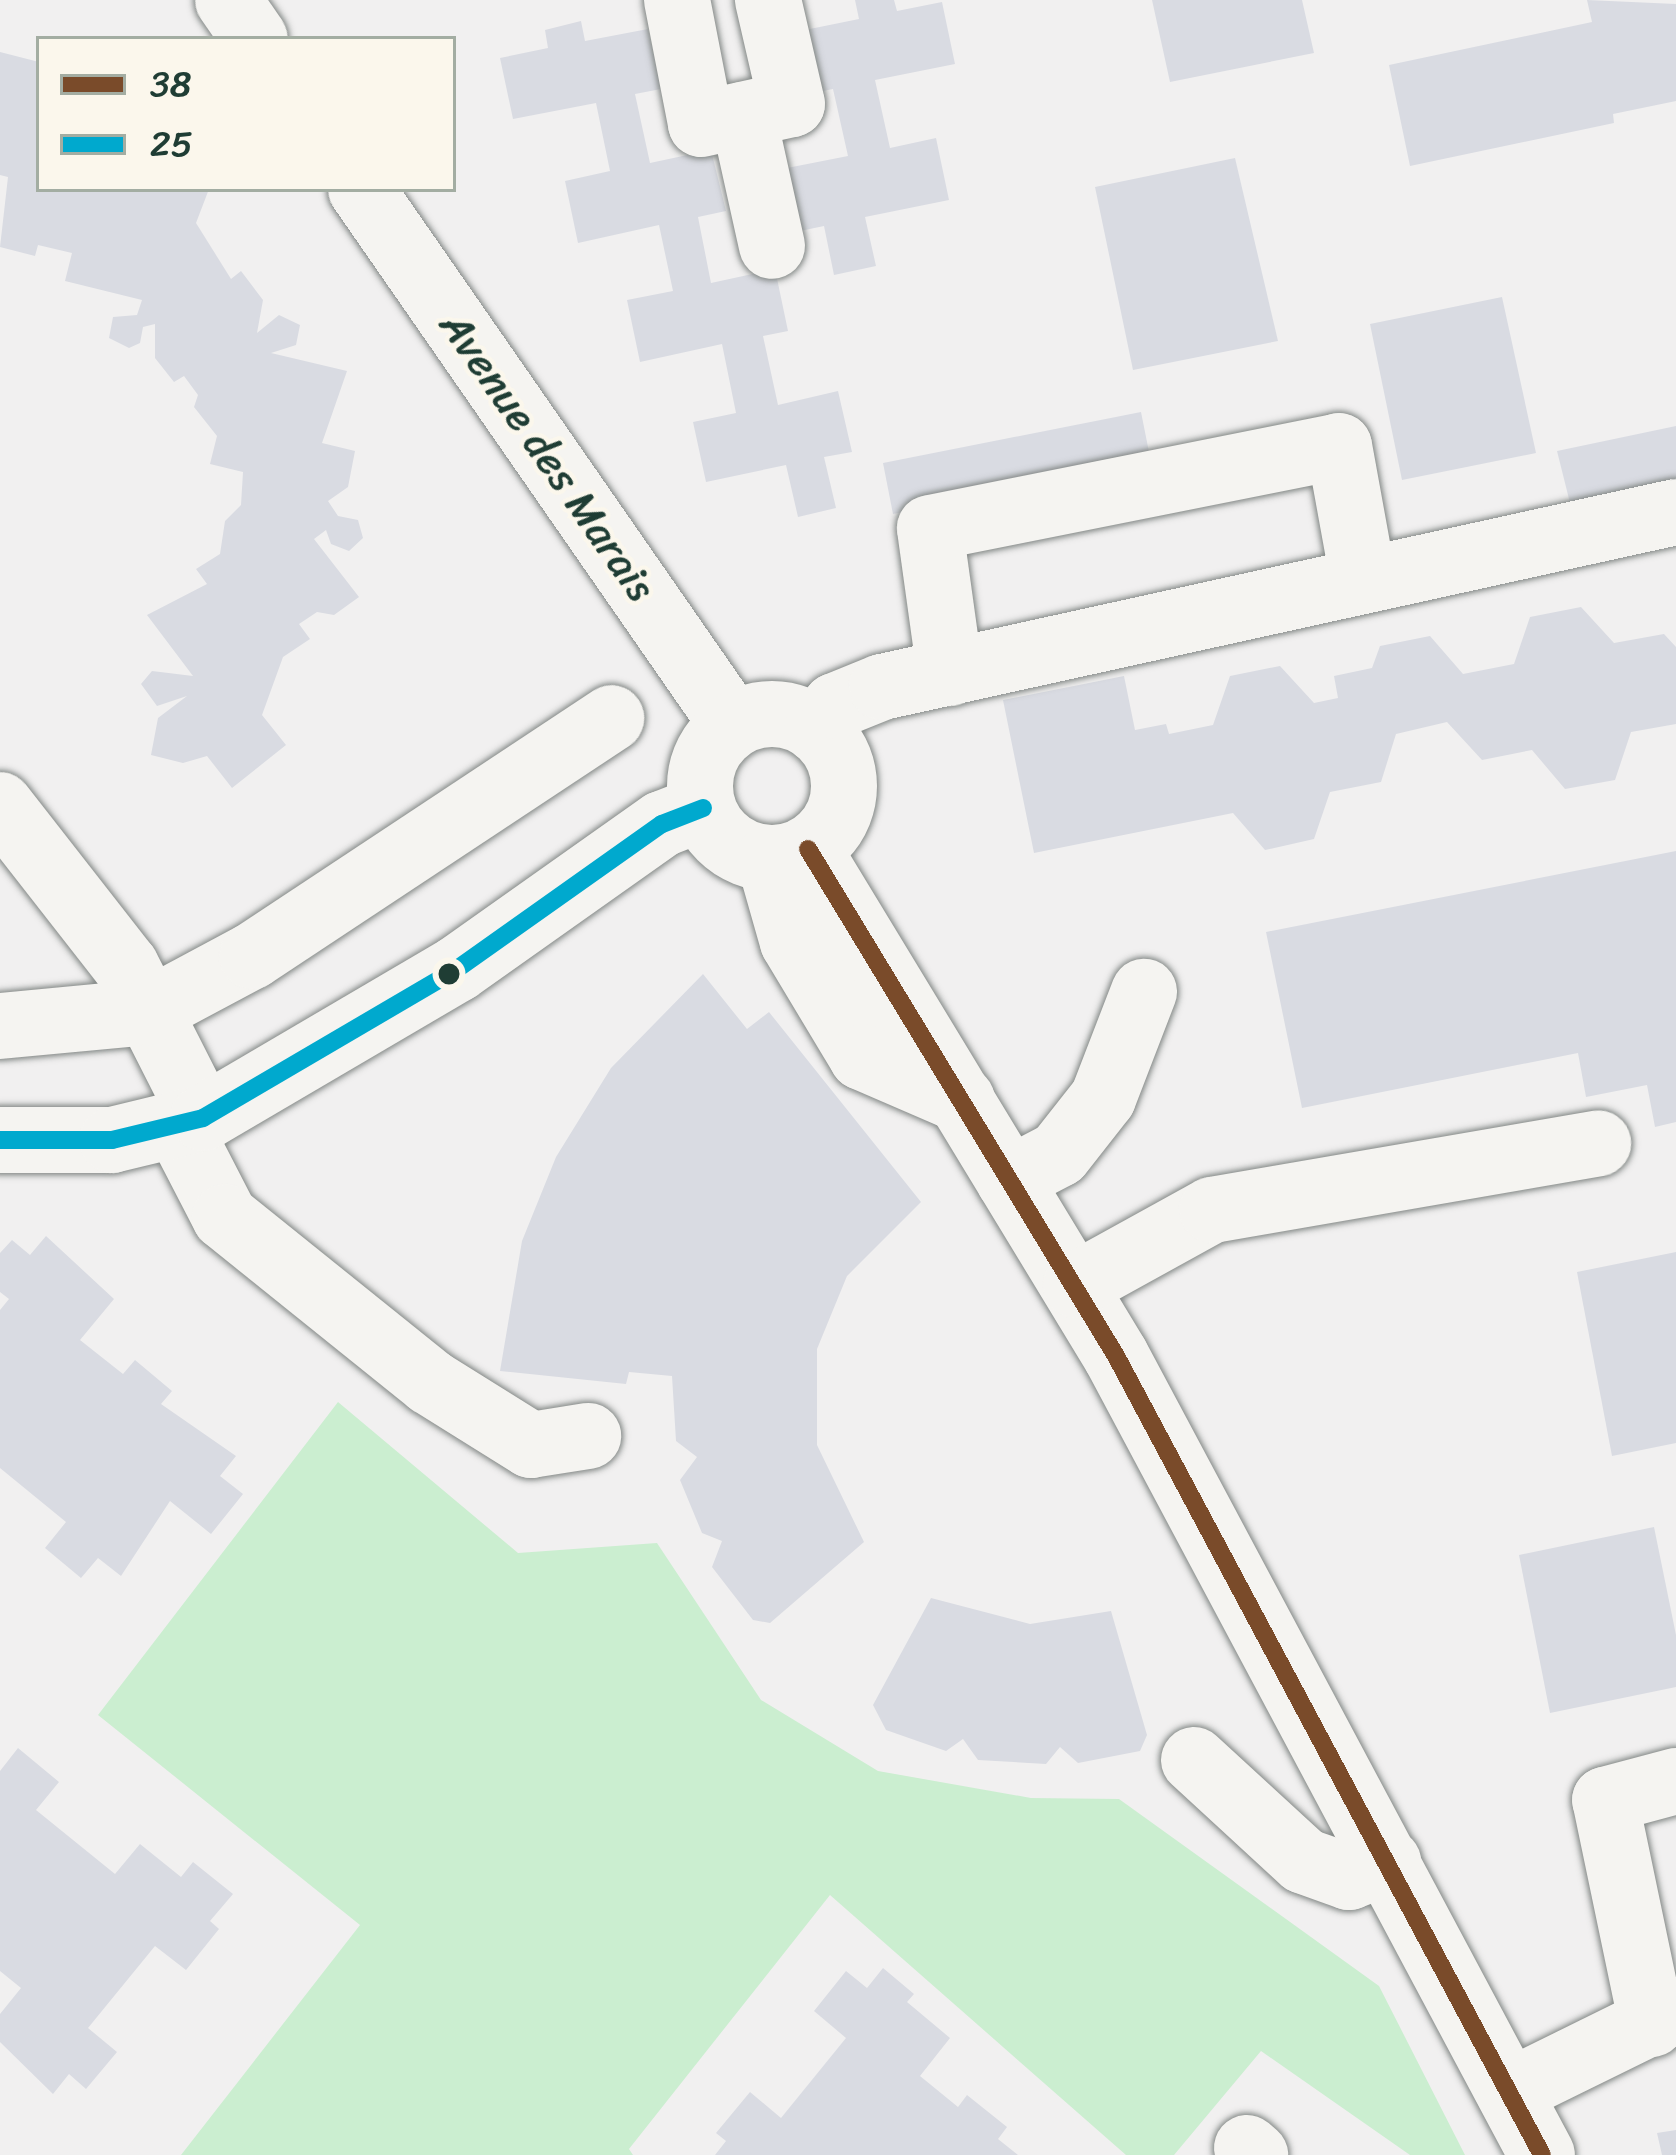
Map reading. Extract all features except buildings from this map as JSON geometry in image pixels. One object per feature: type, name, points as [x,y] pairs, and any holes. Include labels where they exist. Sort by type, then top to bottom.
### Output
[{"type":"street","points":[[228,0],[254,36]]},
{"type":"street","points":[[677,0],[701,124],[792,104],[768,0]]},
{"type":"street","points":[[743,115],[772,245]]},
{"type":"street","name":"Avenue des Marais","points":[[363,192],[733,725]]},
{"type":"street","points":[[950,673],[930,529],[1339,446],[1363,578]]},
{"type":"street","points":[[817,730],[835,706],[950,673],[1676,512]]},
{"type":"street","points":[[788,854],[839,814],[842,768],[817,730],[776,714],[733,725],[707,752],[703,808],[729,844],[788,854],[962,1100],[1076,1285],[1542,2155]]},
{"type":"street","points":[[0,1025],[147,1012],[251,956],[611,718]]},
{"type":"street","points":[[0,805],[126,966],[225,1217],[430,1382],[531,1445],[588,1436]]},
{"type":"street","points":[[0,1141],[55,1145],[191,1123],[457,969],[662,824],[703,808]]},
{"type":"street","points":[[1010,1180],[1059,1154],[1103,1098],[1144,992]]},
{"type":"street","points":[[1076,1285],[1212,1210],[1598,1143]]},
{"type":"street","points":[[1194,1760],[1304,1861],[1349,1877],[1388,1862]]},
{"type":"street","points":[[1509,2092],[1664,2017],[1605,1800],[1676,1781]]},
{"type":"green space","points":[[338,1402],[518,1553],[657,1543],[761,1700],[878,1771],[1031,1798],[1119,1799],[1379,1986],[1465,2155],[1410,2155],[1261,2051],[1174,2155],[1126,2155],[830,1895],[629,2149],[633,2155],[181,2155],[360,1925],[98,1715]]},
{"type":"transit line","name":"25","points":[[0,1140],[112,1140],[203,1118],[457,969],[662,824],[703,808]]},
{"type":"transit line","name":"38","points":[[808,849],[1116,1356],[1542,2155]]}]
